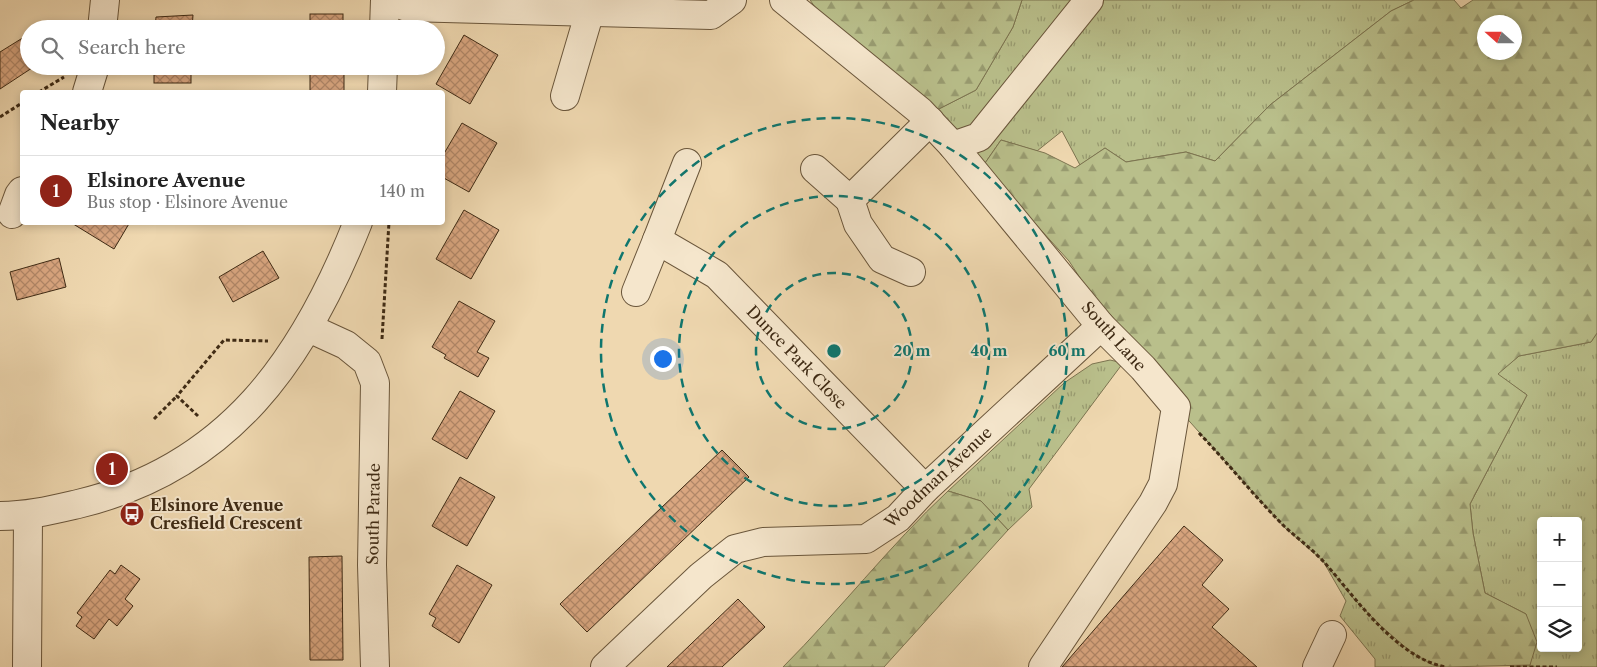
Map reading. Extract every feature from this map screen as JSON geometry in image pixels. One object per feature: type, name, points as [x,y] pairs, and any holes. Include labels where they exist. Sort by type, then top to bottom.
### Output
[{"type":"street","points":[[103,20],[105,0]]},
{"type":"street","points":[[385,20],[386,0],[407,7],[711,15],[732,0]]},
{"type":"street","name":"South Lane","points":[[784,0],[930,121],[953,146],[1101,326],[1143,368],[1176,407]]},
{"type":"street","points":[[953,146],[979,138],[1089,0]]},
{"type":"street","points":[[565,96],[590,11]]},
{"type":"street","points":[[382,90],[383,75]]},
{"type":"street","points":[[850,200],[930,121]]},
{"type":"street","points":[[636,292],[687,162]]},
{"type":"street","points":[[815,169],[850,200],[858,224],[882,259],[911,272]]},
{"type":"street","points":[[0,516],[28,516],[109,496],[175,467],[219,436],[263,393],[305,334],[338,272],[357,225]]},
{"type":"street","name":"Dunce Park Close","points":[[657,240],[717,275],[925,489]]},
{"type":"street","name":"Woodman Avenue","points":[[606,667],[701,576],[735,549],[762,542],[866,539],[898,518],[925,489],[1101,326]]},
{"type":"street","points":[[305,334],[346,345],[367,362]]},
{"type":"street","name":"South Parade","points":[[367,362],[375,383],[372,565],[375,667]]},
{"type":"street","points":[[1043,667],[1154,503],[1163,484],[1176,407]]},
{"type":"street","points":[[27,667],[28,516]]},
{"type":"street","points":[[1317,667],[1332,635]]},
{"type":"path","points":[[45,90],[85,77]]},
{"type":"path","points":[[0,117],[20,104]]},
{"type":"path","points":[[367,362],[382,350],[389,225]]},
{"type":"path","points":[[154,418],[177,396],[224,340],[305,334]]},
{"type":"path","points":[[177,396],[219,436]]},
{"type":"path","points":[[1176,407],[1284,526],[1323,561],[1353,598],[1381,626],[1411,652],[1433,664],[1446,667]]},
{"type":"path","points":[[1510,667],[1557,667]]},
{"type":"green space","points":[[810,0],[1022,0],[1013,27],[976,90],[931,113],[829,27]]},
{"type":"green space","points":[[1022,0],[1414,0],[1391,11],[1270,105],[1215,161],[1186,152],[1126,162],[1105,148],[1080,165],[1062,131],[1037,151],[1001,140],[983,166],[931,113],[976,90],[1013,27]]},
{"type":"green space","points":[[1414,0],[1454,0],[1461,8],[1473,0],[1597,0],[1597,333],[1591,342],[1519,356],[1498,374],[1527,395],[1470,504],[1473,533],[1485,593],[1526,614],[1537,642],[1530,665],[1446,667],[1433,665],[1411,652],[1381,626],[1353,598],[1323,561],[1284,527],[1131,356],[1069,261],[983,166],[1001,140],[1045,153],[1075,168],[1105,148],[1126,162],[1186,152],[1215,161],[1270,105],[1391,11]]},
{"type":"green space","points":[[1597,333],[1597,667],[1510,667],[1530,665],[1526,614],[1485,593],[1473,533],[1470,504],[1527,395],[1497,374],[1519,356],[1591,342]]},
{"type":"green space","points":[[1110,360],[1123,363],[1029,489],[1032,507],[1008,530],[981,501],[948,491],[1064,383],[1092,364]]},
{"type":"green space","points":[[948,491],[981,501],[1008,530],[884,667],[783,667],[905,534]]},
{"type":"green space","points":[[1323,561],[1347,590],[1396,638],[1413,652],[1446,667],[1375,667],[1375,659],[1340,616],[1346,601]]},
{"type":"building","points":[[310,14],[343,14],[343,20],[310,20]]},
{"type":"building","points":[[193,15],[193,20],[156,20],[156,17]]},
{"type":"building","points":[[464,35],[498,55],[470,104],[436,84],[441,75],[445,75],[445,68]]},
{"type":"building","points":[[20,40],[21,75],[0,89],[0,52]]},
{"type":"building","points":[[154,75],[191,75],[191,83],[154,83]]},
{"type":"building","points":[[310,75],[344,75],[344,90],[310,90]]},
{"type":"building","points":[[462,123],[497,143],[469,192],[445,179],[445,152]]},
{"type":"building","points":[[464,210],[499,230],[471,279],[436,259]]},
{"type":"building","points":[[75,225],[128,225],[114,249]]},
{"type":"building","points":[[263,251],[279,278],[233,302],[219,277]]},
{"type":"building","points":[[59,258],[66,287],[17,300],[10,272]]},
{"type":"building","points":[[459,301],[495,321],[477,352],[489,358],[478,377],[444,358],[446,355],[432,347]]},
{"type":"building","points":[[460,391],[495,411],[467,459],[432,439]]},
{"type":"building","points":[[722,450],[749,477],[587,632],[560,604]]},
{"type":"building","points":[[460,477],[495,497],[467,546],[432,526]]},
{"type":"building","points":[[1184,526],[1223,560],[1202,585],[1229,609],[1212,627],[1257,667],[1062,667]]},
{"type":"building","points":[[342,556],[343,660],[310,660],[309,557]]},
{"type":"building","points":[[121,565],[140,579],[125,599],[133,606],[117,626],[109,619],[94,639],[76,626],[82,617],[77,613],[110,570],[115,574]]},
{"type":"building","points":[[457,565],[492,585],[459,643],[432,626],[436,618],[429,614]]},
{"type":"building","points":[[738,599],[765,627],[722,667],[667,667]]},
{"type":"place","name":"Elsinore Avenue","points":[[112,469]]},
{"type":"place","name":"Elsinore Avenue Cresfield Crescent","points":[[132,514]]}]
